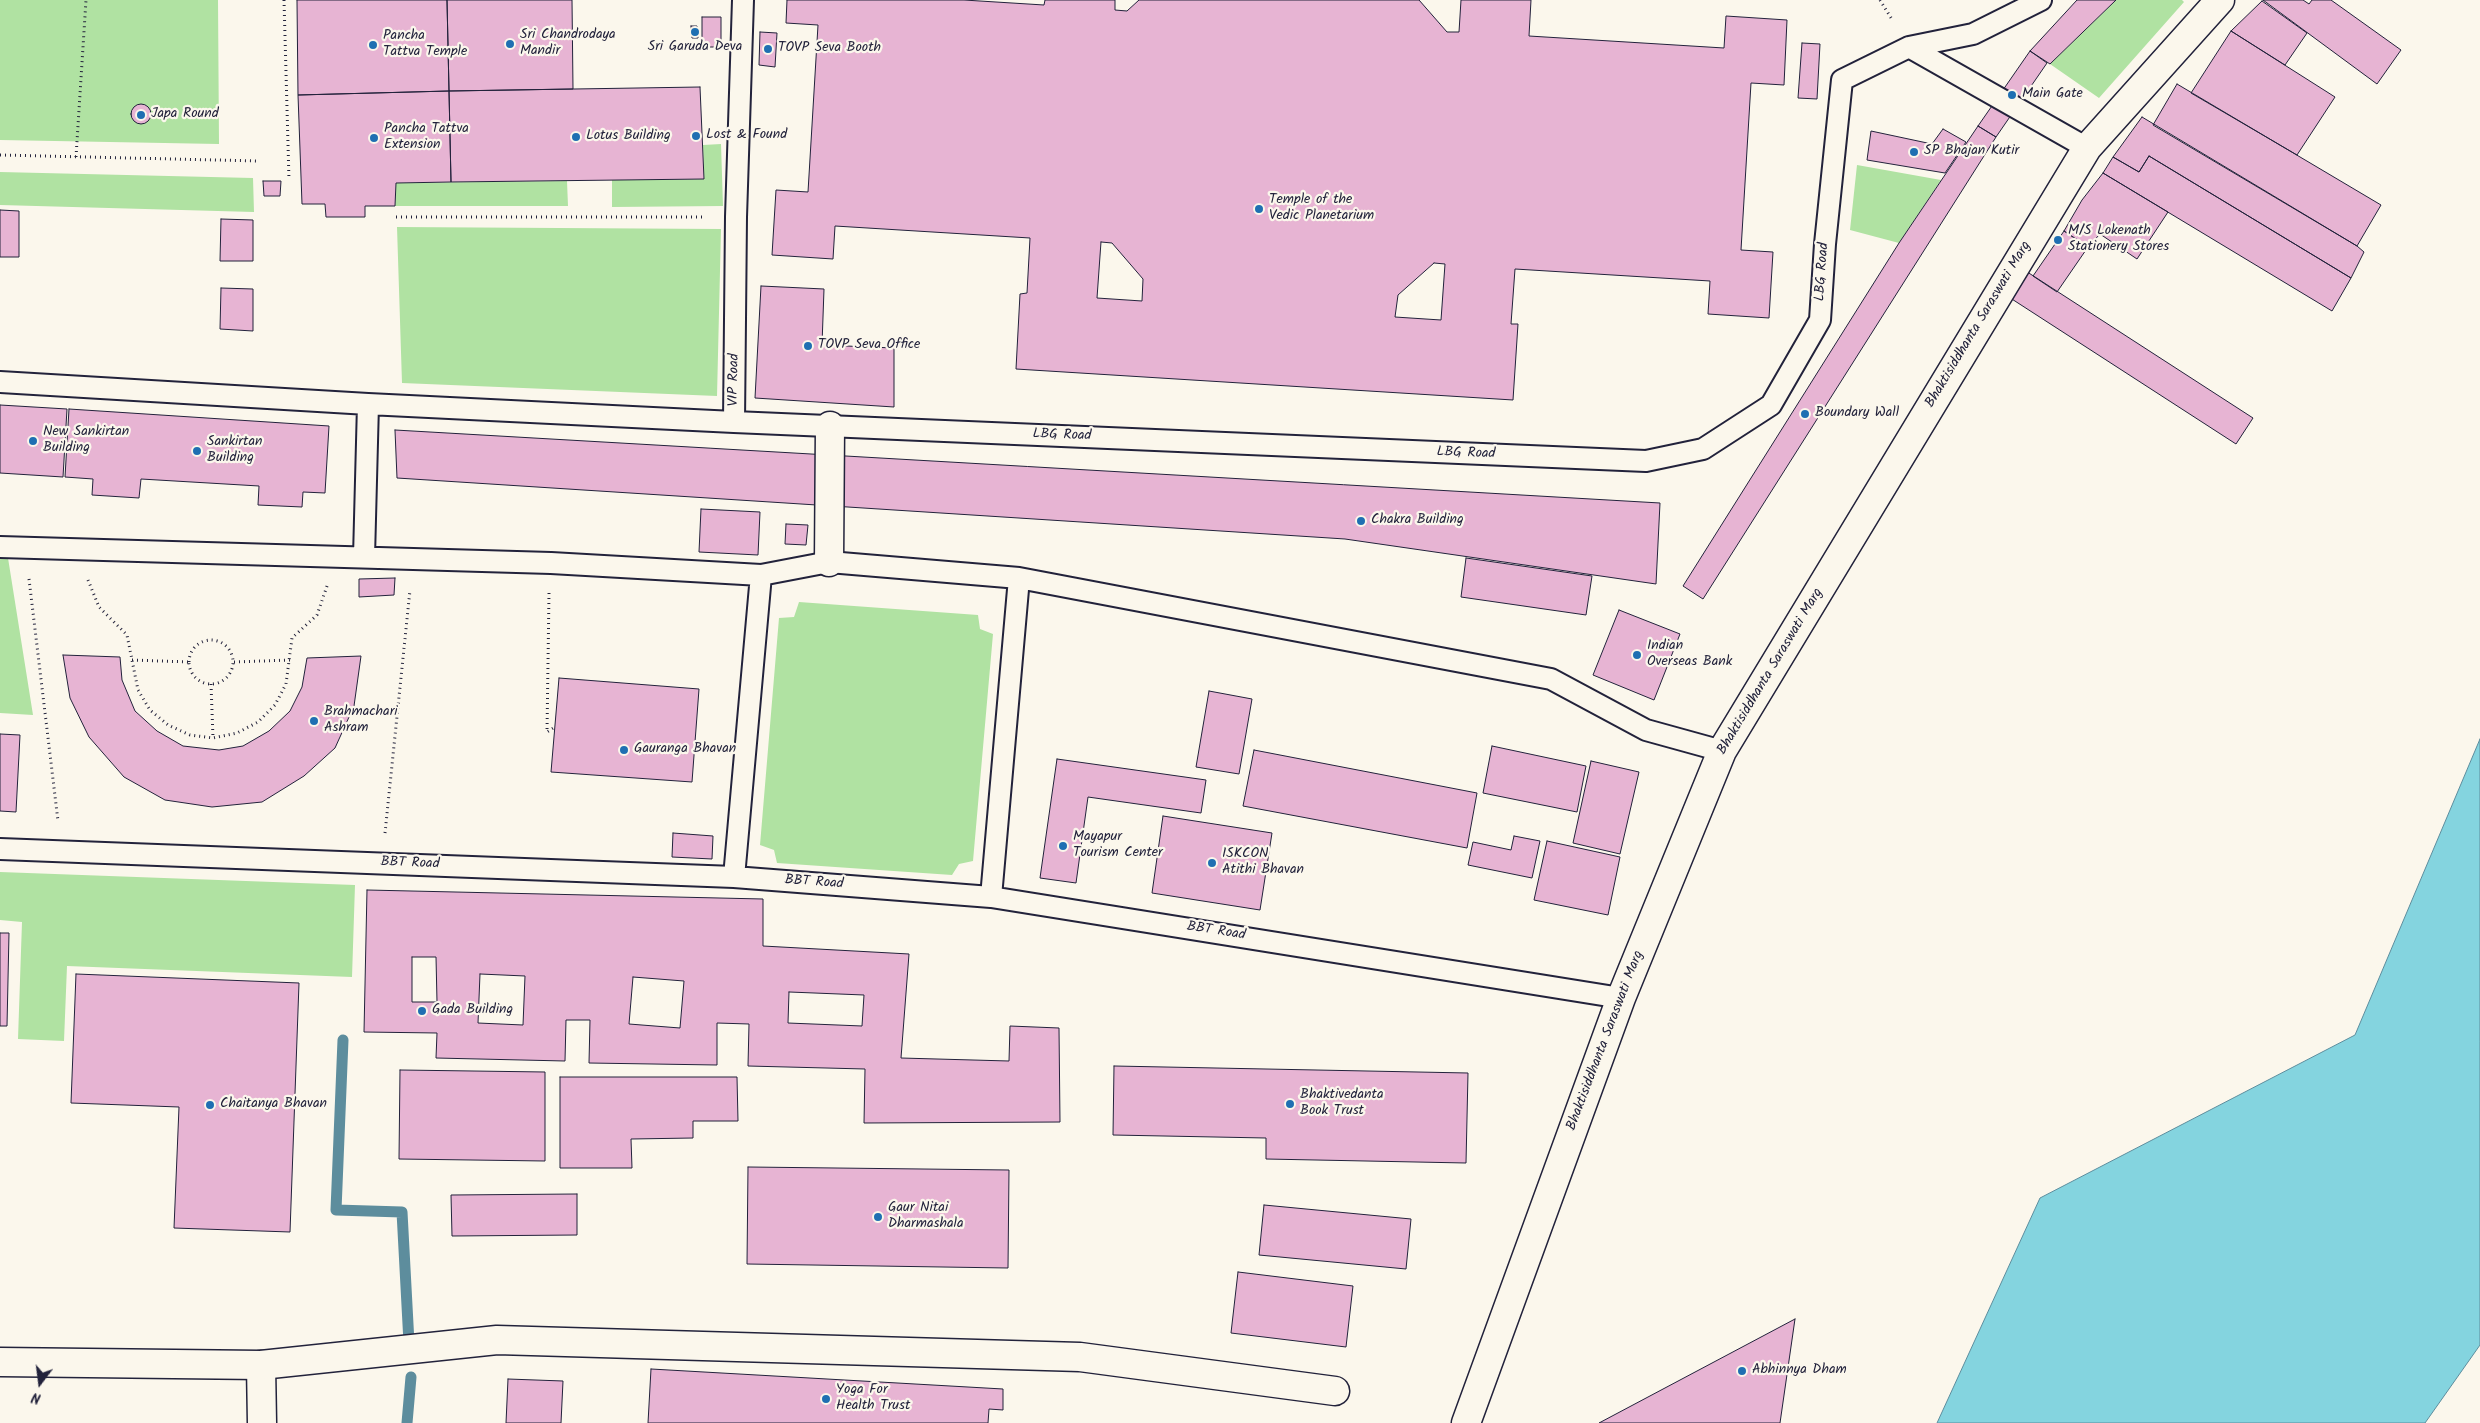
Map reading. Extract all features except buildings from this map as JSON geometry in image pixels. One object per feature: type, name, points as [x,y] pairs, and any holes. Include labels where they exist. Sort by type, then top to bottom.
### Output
[{"type":"main road","name":"Bhaktisiddhanta Saraswati Marg","points":[[1466,1423],[1621,998],[1722,751],[2087,148],[2220,0]]},
{"type":"main road","points":[[829,562],[830,426]]},
{"type":"main road","points":[[0,1362],[261,1365],[497,1340],[1080,1357],[1335,1391]]},
{"type":"main road","points":[[261,1365],[262,1423]]},
{"type":"lane","name":"VIP Road","points":[[0,382],[368,404],[734,422],[736,218],[743,0]]},
{"type":"lane","points":[[1909,47],[1973,34],[2040,0]]},
{"type":"lane","points":[[1909,47],[2087,148]]},
{"type":"lane","name":"LBG Road","points":[[734,422],[1646,461],[1703,449],[1771,405],[1820,320],[1825,244],[1842,80],[1909,47]]},
{"type":"lane","points":[[364,557],[368,404]]},
{"type":"lane","points":[[0,547],[551,563],[761,575],[829,562],[1019,578],[1551,679],[1646,730],[1722,751]]},
{"type":"lane","points":[[734,877],[761,575]]},
{"type":"lane","points":[[991,897],[1019,578]]},
{"type":"lane","name":"BBT Road","points":[[0,848],[734,877],[991,897],[1621,998]]},
{"type":"path","points":[[76,157],[86,0]]},
{"type":"path","points":[[284,0],[289,180]]},
{"type":"path","points":[[0,155],[259,161]]},
{"type":"path","points":[[396,217],[736,218]]},
{"type":"path","points":[[25,549],[62,850]]},
{"type":"path","points":[[382,863],[413,558]]},
{"type":"path","points":[[551,563],[547,732],[554,727]]},
{"type":"path","points":[[86,574],[99,607],[127,635],[138,690],[150,710],[168,725],[190,735],[213,738],[237,733],[258,722],[275,705],[286,684],[292,638],[317,616],[330,579]]},
{"type":"path","points":[[216,639],[229,648],[234,662],[233,669],[224,680],[211,684],[198,680],[189,668],[194,647],[200,642],[216,639]]},
{"type":"path","points":[[132,660],[189,662]]},
{"type":"path","points":[[234,662],[290,660]]},
{"type":"path","points":[[211,684],[213,738]]},
{"type":"green space","points":[[0,0],[218,0],[219,144],[0,140]]},
{"type":"green space","points":[[2116,0],[2182,0],[2184,2],[2099,98],[2050,64]]},
{"type":"green space","points":[[721,144],[723,206],[612,207],[612,180],[704,179],[703,145]]},
{"type":"green space","points":[[1857,165],[1941,180],[1899,243],[1850,230]]},
{"type":"green space","points":[[0,172],[253,178],[254,212],[0,205]]},
{"type":"green space","points":[[567,181],[568,206],[395,206],[396,183]]},
{"type":"green space","points":[[397,227],[721,229],[717,396],[402,383]]},
{"type":"green space","points":[[0,558],[8,558],[33,715],[0,713]]},
{"type":"green space","points":[[799,602],[978,615],[980,629],[993,634],[973,861],[959,864],[952,875],[777,863],[774,850],[760,845],[779,618],[794,617]]},
{"type":"green space","points":[[0,872],[355,885],[352,977],[67,966],[64,1041],[18,1039],[22,922],[0,920]]},
{"type":"water","points":[[2480,739],[2480,1345],[2425,1423],[1937,1423],[2040,1198],[2355,1035]]},
{"type":"waterway","points":[[343,1040],[336,1210],[402,1212],[409,1343]]},
{"type":"waterway","points":[[407,1423],[411,1377]]},
{"type":"place","name":"Sri Garuda Deva","points":[[695,32]]},
{"type":"place","name":"Sri Chandrodaya Mandir","points":[[510,44]]},
{"type":"place","name":"Pancha Tattva Temple","points":[[373,45]]},
{"type":"place","name":"TOVP Seva Booth","points":[[768,49]]},
{"type":"place","name":"Main Gate","points":[[2012,95]]},
{"type":"place","name":"Japa Round","points":[[141,115]]},
{"type":"place","name":"Lost & Found","points":[[696,136]]},
{"type":"place","name":"Lotus Building","points":[[576,137]]},
{"type":"place","name":"Pancha Tattva Extension","points":[[374,138]]},
{"type":"place","name":"SP Bhajan Kutir","points":[[1914,152]]},
{"type":"place","name":"Temple of the Vedic Planetarium","points":[[1259,209]]},
{"type":"place","name":"M/S Lokenath Stationery Stores","points":[[2058,240]]},
{"type":"place","name":"TOVP Seva Office","points":[[808,346]]},
{"type":"place","name":"Boundary Wall","points":[[1805,414]]},
{"type":"place","name":"New Sankirtan Building","points":[[33,441]]},
{"type":"place","name":"Sankirtan Building","points":[[197,451]]},
{"type":"place","name":"Chakra Building","points":[[1361,521]]},
{"type":"place","name":"Indian Overseas Bank","points":[[1637,655]]},
{"type":"place","name":"Brahmachari Ashram","points":[[314,721]]},
{"type":"place","name":"Gauranga Bhavan","points":[[624,750]]},
{"type":"place","name":"Mayapur Tourism Center","points":[[1063,846]]},
{"type":"place","name":"ISKCON Atithi Bhavan","points":[[1212,863]]},
{"type":"place","name":"Gada Building","points":[[422,1011]]},
{"type":"place","name":"Bhaktivedanta Book Trust","points":[[1290,1104]]},
{"type":"place","name":"Chaitanya Bhavan","points":[[210,1105]]},
{"type":"place","name":"Gaur Nitai Dharmashala","points":[[878,1217]]},
{"type":"place","name":"Abhinnya Dham","points":[[1742,1371]]},
{"type":"place","name":"Yoga For Health Trust","points":[[826,1399]]}]
